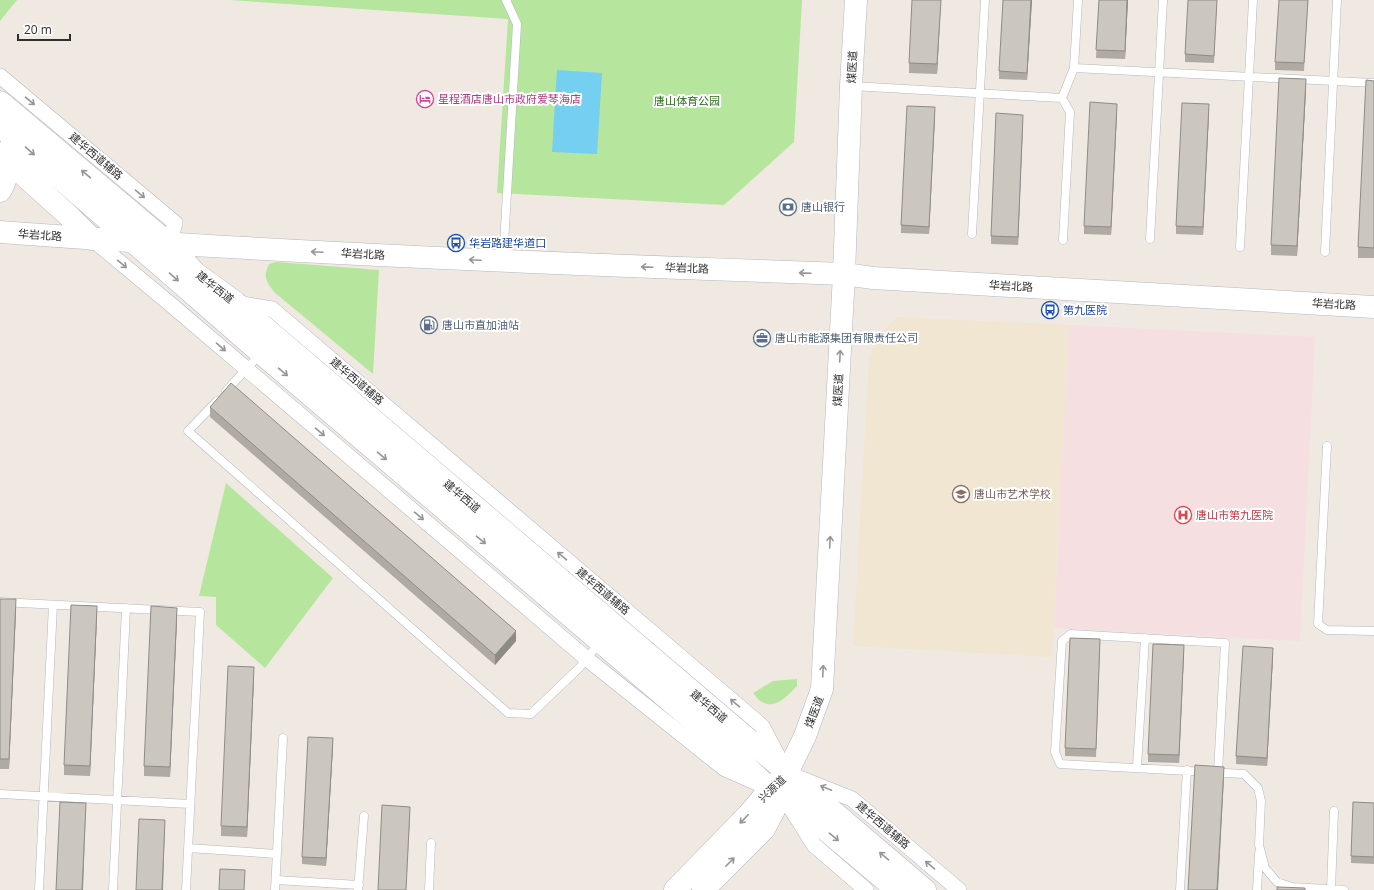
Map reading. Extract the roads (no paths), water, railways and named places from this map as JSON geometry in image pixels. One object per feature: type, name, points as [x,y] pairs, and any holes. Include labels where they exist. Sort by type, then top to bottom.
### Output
[{"type":"main road","name":"煤医道","points":[[787,773],[805,736],[822,689],[844,274],[851,86],[856,0]]},
{"type":"main road","name":"建华西道","points":[[0,102],[169,244],[195,273],[236,303],[925,890]]},
{"type":"main road","name":"建华西道","points":[[4,130],[134,242],[254,361],[600,641],[776,792],[897,890]]},
{"type":"main road","points":[[0,191],[3,186],[4,130]]},
{"type":"main road","points":[[4,158],[69,216],[92,239]]},
{"type":"main road","name":"华岩北路","points":[[0,232],[134,242],[503,261],[844,274],[880,278],[1374,307]]},
{"type":"main road","name":"兴源道","points":[[703,890],[764,829],[776,792],[787,773]]},
{"type":"main road","name":"兴源道","points":[[675,890],[748,815],[776,792]]},
{"type":"street","name":"建华西道辅路","points":[[0,76],[175,223],[169,244]]},
{"type":"street","points":[[92,239],[254,361],[587,659],[725,769],[776,792],[814,845],[866,890]]},
{"type":"street","name":"建华西道辅路","points":[[787,773],[852,799],[959,890]]},
{"type":"lane","points":[[503,261],[517,24],[506,0]]},
{"type":"lane","points":[[972,234],[985,0]]},
{"type":"lane","points":[[1062,98],[1074,68],[1078,0]]},
{"type":"lane","points":[[1150,239],[1163,0]]},
{"type":"lane","points":[[1240,247],[1253,0]]},
{"type":"lane","points":[[1325,252],[1337,0]]},
{"type":"lane","points":[[1074,68],[1374,83]]},
{"type":"lane","points":[[851,86],[1062,98]]},
{"type":"lane","points":[[1062,98],[1070,112],[1063,240]]},
{"type":"lane","points":[[254,361],[188,431],[508,713],[531,714],[579,668],[600,641]]},
{"type":"lane","points":[[1327,446],[1318,624],[1327,630],[1374,631]]},
{"type":"lane","points":[[0,602],[200,612],[186,890]]},
{"type":"lane","points":[[39,890],[53,605]]},
{"type":"lane","points":[[113,890],[126,608]]},
{"type":"lane","points":[[1218,772],[1225,643],[1071,634],[1062,641],[1055,752],[1060,764],[1244,774],[1258,788],[1261,802],[1257,890]]},
{"type":"lane","points":[[1137,767],[1145,638]]},
{"type":"lane","points":[[275,890],[282,738]]},
{"type":"lane","points":[[1180,890],[1187,770]]},
{"type":"lane","points":[[0,794],[190,804]]},
{"type":"lane","points":[[1331,889],[1334,811]]},
{"type":"lane","points":[[276,880],[358,888],[364,816]]},
{"type":"lane","points":[[429,890],[431,843]]},
{"type":"lane","points":[[1259,845],[1265,868],[1277,882],[1292,887],[1344,890]]},
{"type":"lane","points":[[188,848],[277,854]]},
{"type":"water","points":[[557,70],[602,73],[597,154],[552,152]]},
{"type":"place","name":"星程酒店唐山市政府爱琴海店","points":[[425,99]]},
{"type":"place","name":"唐山银行","points":[[788,207]]},
{"type":"place","name":"华岩路建华道口","points":[[456,243]]},
{"type":"place","name":"第九医院","points":[[1050,310]]},
{"type":"place","name":"唐山市直加油站","points":[[429,325]]},
{"type":"place","name":"唐山市能源集团有限责任公司","points":[[762,338]]},
{"type":"place","name":"唐山市艺术学校","points":[[961,494]]},
{"type":"place","name":"唐山市第九医院","points":[[1183,515]]},
{"type":"park label","name":"唐山体育公园","points":[[687,101]]}]
